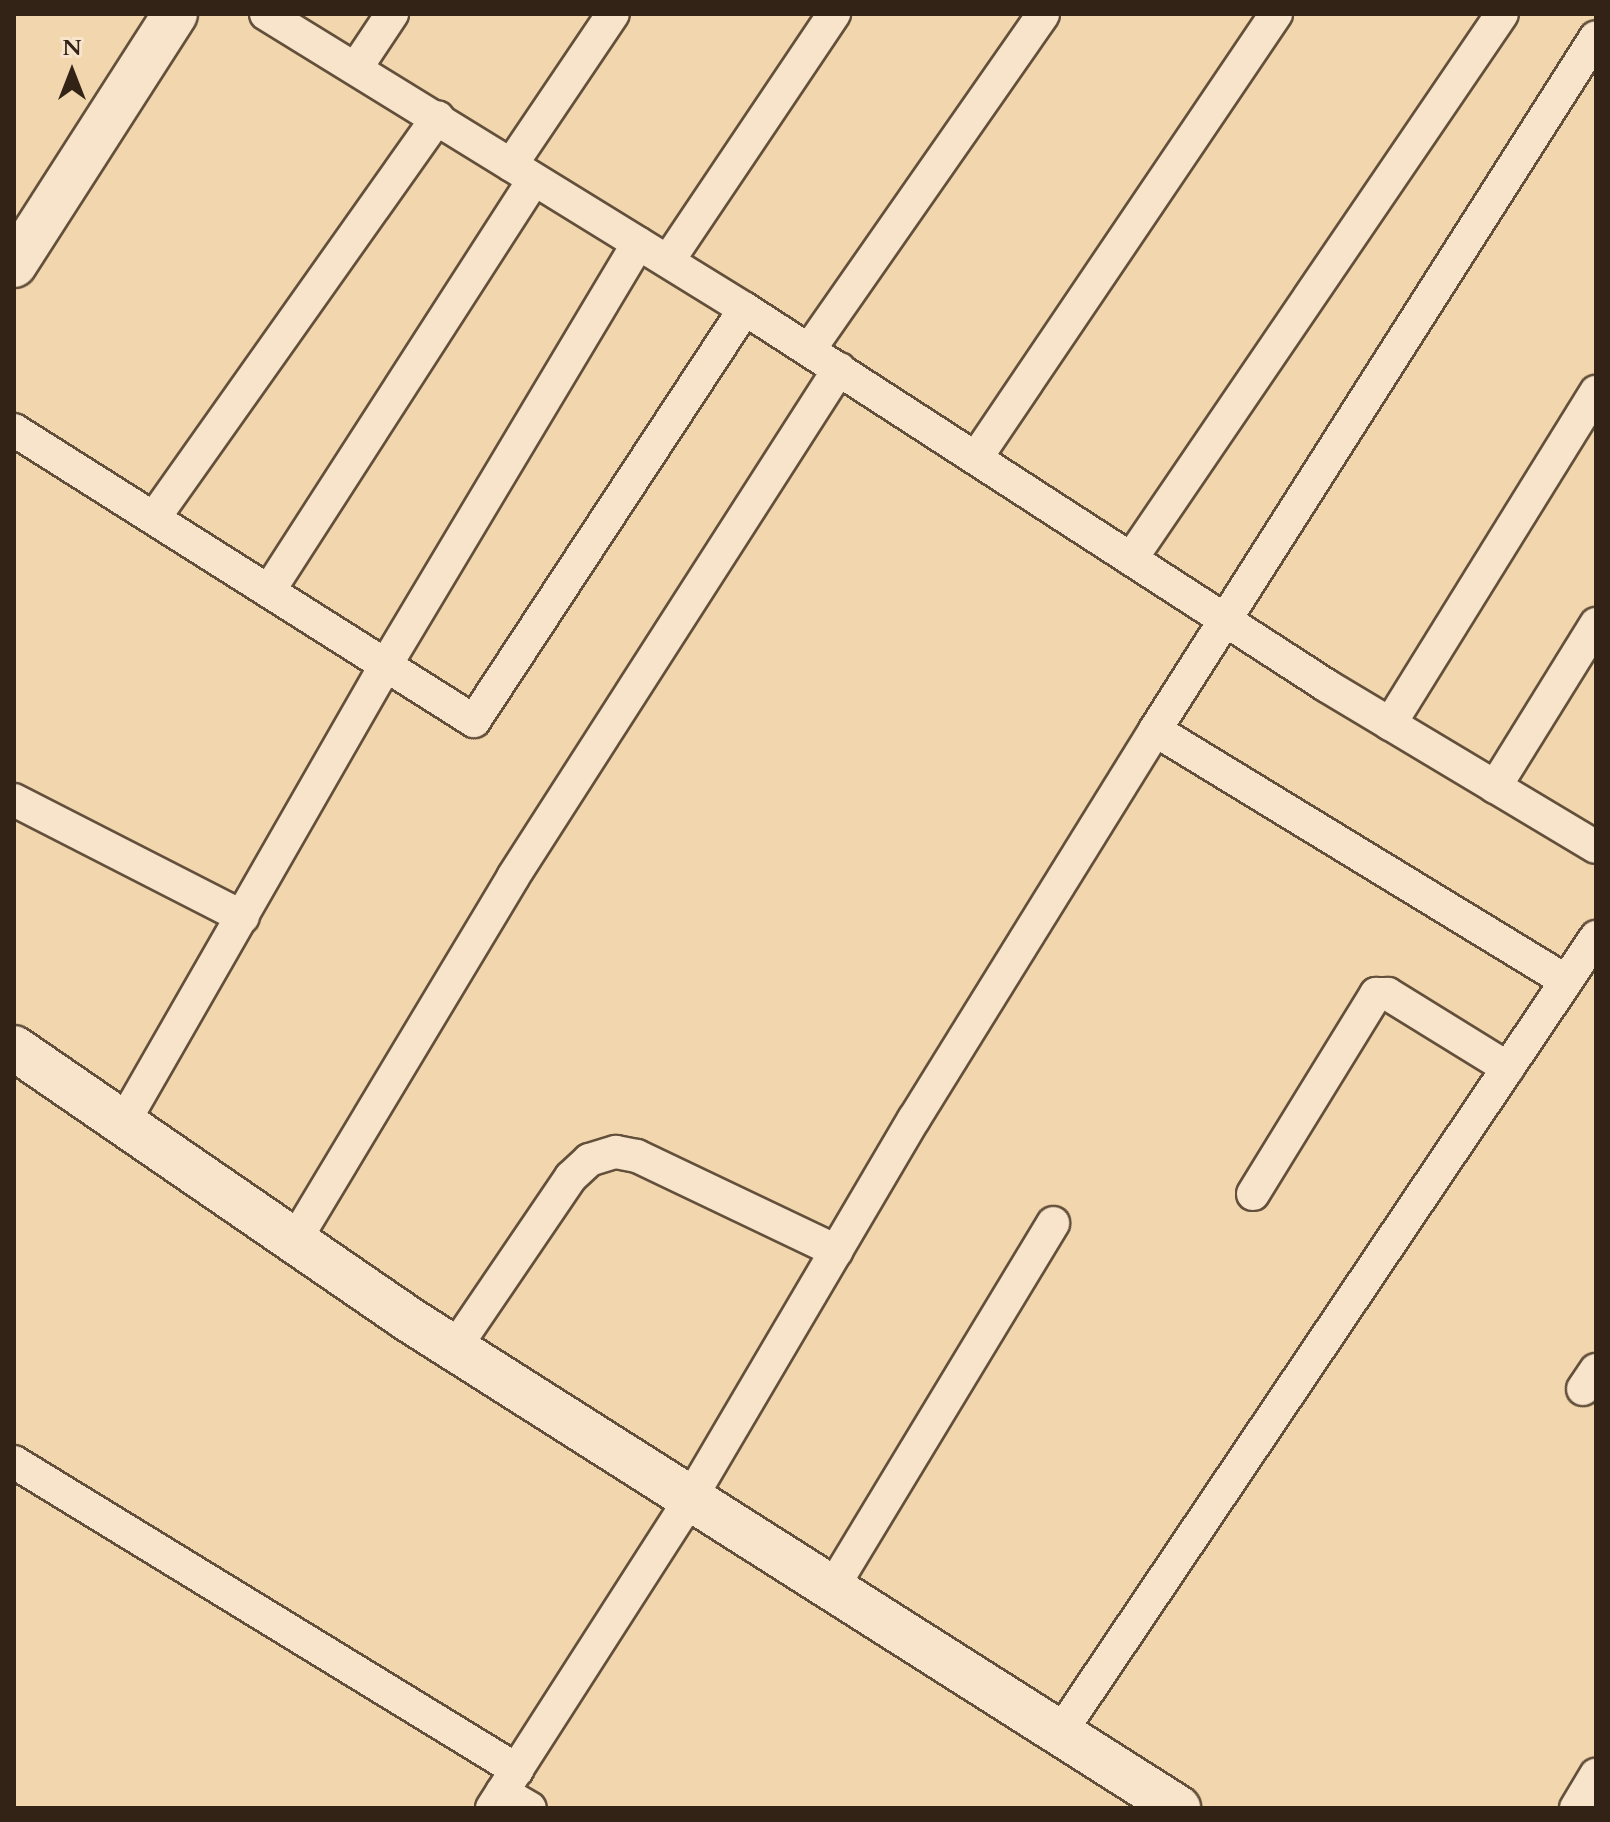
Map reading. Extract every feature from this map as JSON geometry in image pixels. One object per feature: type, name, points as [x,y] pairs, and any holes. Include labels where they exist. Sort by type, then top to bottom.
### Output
[{"type":"street","points":[[14,265],[175,14]]},
{"type":"street","points":[[266,14],[438,117],[522,173],[745,309],[1390,724],[1596,847]]},
{"type":"street","points":[[356,68],[392,14]]},
{"type":"street","points":[[270,589],[522,173],[613,14]]},
{"type":"street","points":[[668,261],[834,14]]},
{"type":"street","points":[[809,350],[1043,14]]},
{"type":"street","points":[[976,458],[1276,14]]},
{"type":"street","points":[[1131,559],[1502,14]]},
{"type":"street","points":[[504,1790],[690,1499],[836,1251],[1155,730],[1596,37]]},
{"type":"street","points":[[154,518],[438,117]]},
{"type":"street","points":[[122,1125],[384,668],[638,243]]},
{"type":"street","points":[[14,430],[270,589],[467,721],[481,716],[745,309]]},
{"type":"street","points":[[294,1242],[513,877],[839,369]]},
{"type":"street","points":[[1390,724],[1596,392]]},
{"type":"street","points":[[1495,787],[1596,624]]},
{"type":"street","points":[[1155,730],[1566,981]]},
{"type":"street","points":[[14,800],[243,917]]},
{"type":"street","points":[[1060,1733],[1596,937]]},
{"type":"street","points":[[1253,1194],[1376,994],[1388,994],[1508,1068]]},
{"type":"street","points":[[14,1048],[122,1125],[454,1349],[1178,1808]]},
{"type":"street","points":[[454,1349],[571,1177],[589,1160],[616,1152],[637,1156],[836,1251]]},
{"type":"street","points":[[831,1590],[1053,1223]]},
{"type":"street","points":[[14,1462],[530,1808]]},
{"type":"street","points":[[1576,1808],[1596,1775]]}]
